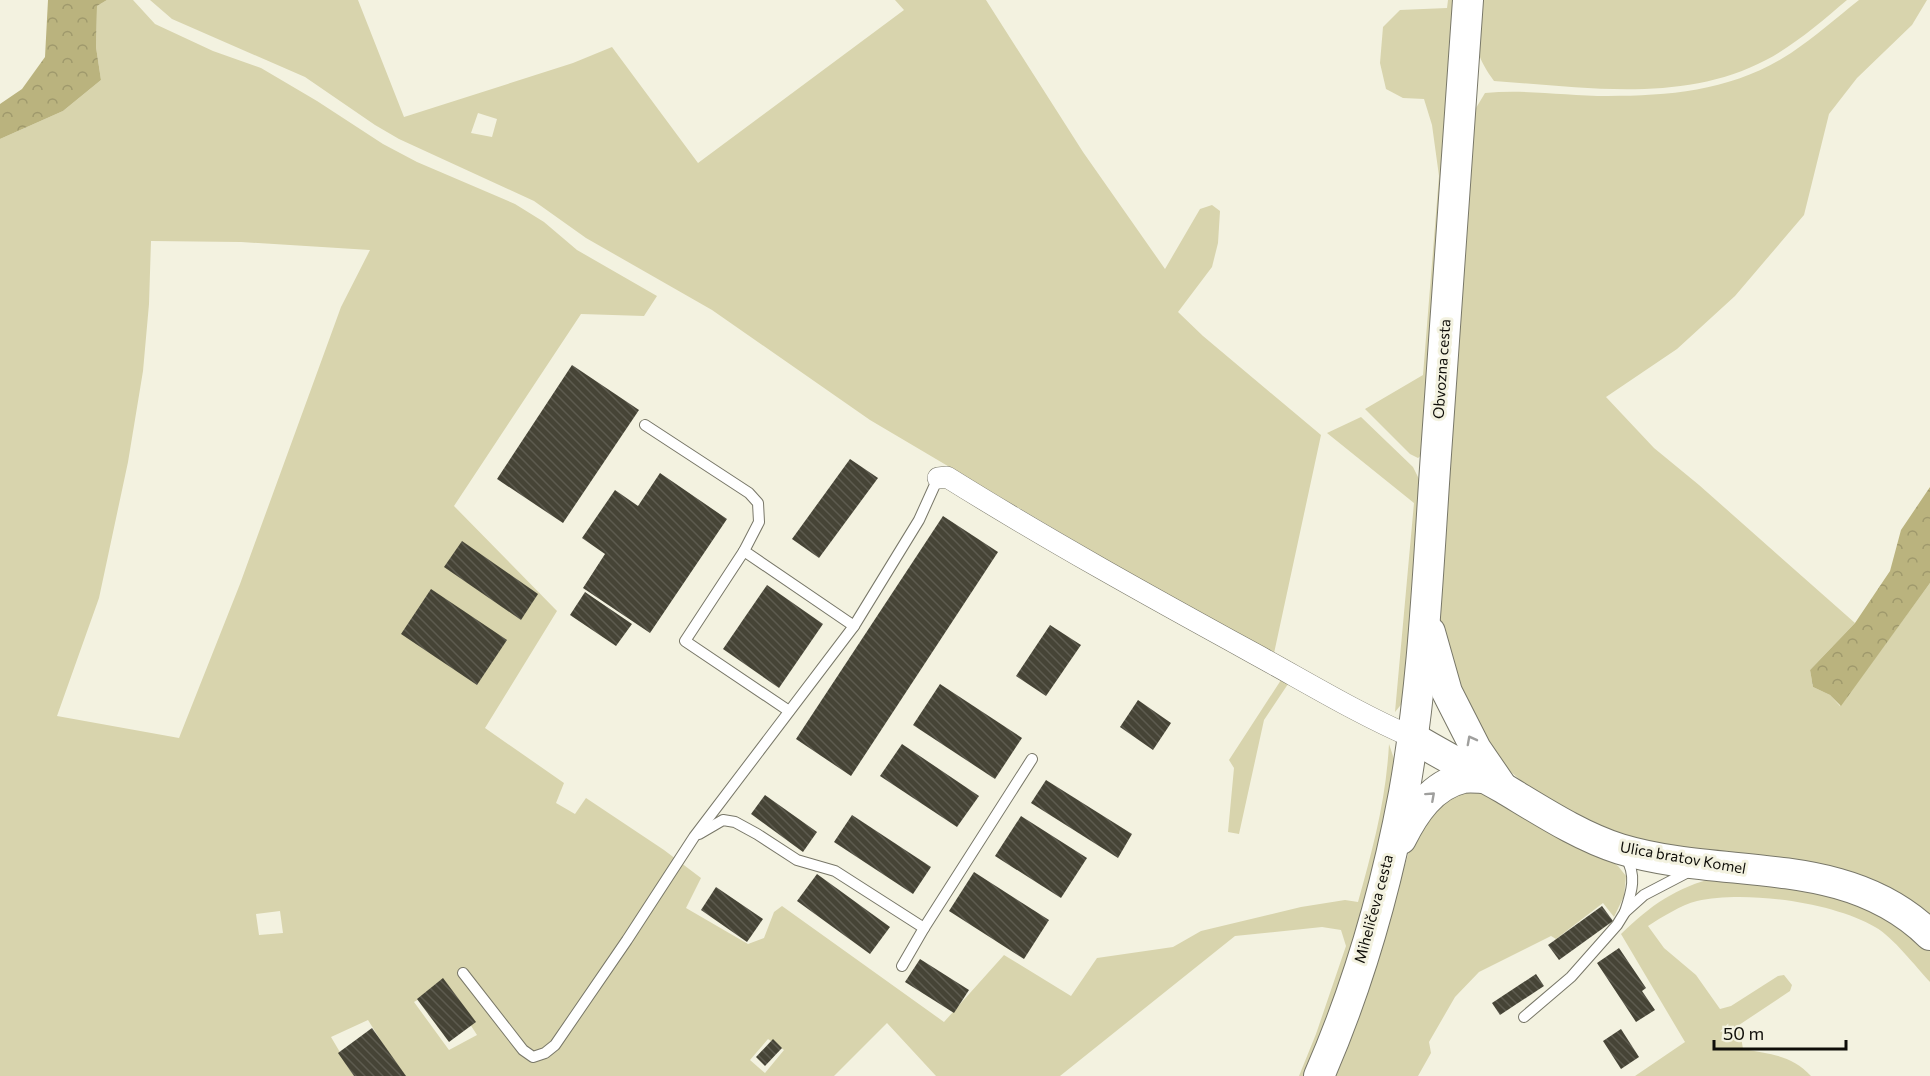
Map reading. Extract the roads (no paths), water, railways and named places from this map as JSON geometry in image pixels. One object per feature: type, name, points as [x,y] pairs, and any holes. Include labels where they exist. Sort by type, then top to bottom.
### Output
[{"type":"street","name":"Obvozna cesta","points":[[1412,737],[1426,613],[1468,0]]},
{"type":"street","points":[[938,478],[947,477],[999,510],[1210,631],[1367,718],[1412,737]]},
{"type":"street","points":[[1426,613],[1434,652],[1447,692],[1495,783]]},
{"type":"street","name":"Ulica bratov Komel","points":[[1412,737],[1569,826],[1621,849],[1704,865],[1799,875],[1834,882],[1880,898],[1900,910],[1930,935]]},
{"type":"street","name":"Miheličeva cesta","points":[[1318,1076],[1351,991],[1388,863],[1404,793],[1412,737]]},
{"type":"street","points":[[1388,863],[1403,834],[1428,797],[1448,783],[1464,778],[1495,783]]},
{"type":"lane","points":[[645,425],[749,493],[758,503],[759,522],[744,551],[685,641],[789,711]]},
{"type":"lane","points":[[463,973],[523,1050],[533,1057],[545,1053],[555,1045],[694,837],[854,626],[919,520],[938,478]]},
{"type":"lane","points":[[744,551],[854,626]]},
{"type":"lane","points":[[902,966],[1032,759]]},
{"type":"lane","points":[[694,837],[723,820],[735,822],[797,860],[835,871],[924,928]]},
{"type":"lane","points":[[1524,1017],[1571,977],[1617,925],[1625,912],[1634,879],[1631,865],[1621,849]]},
{"type":"lane","points":[[1625,912],[1644,895],[1704,865]]}]
